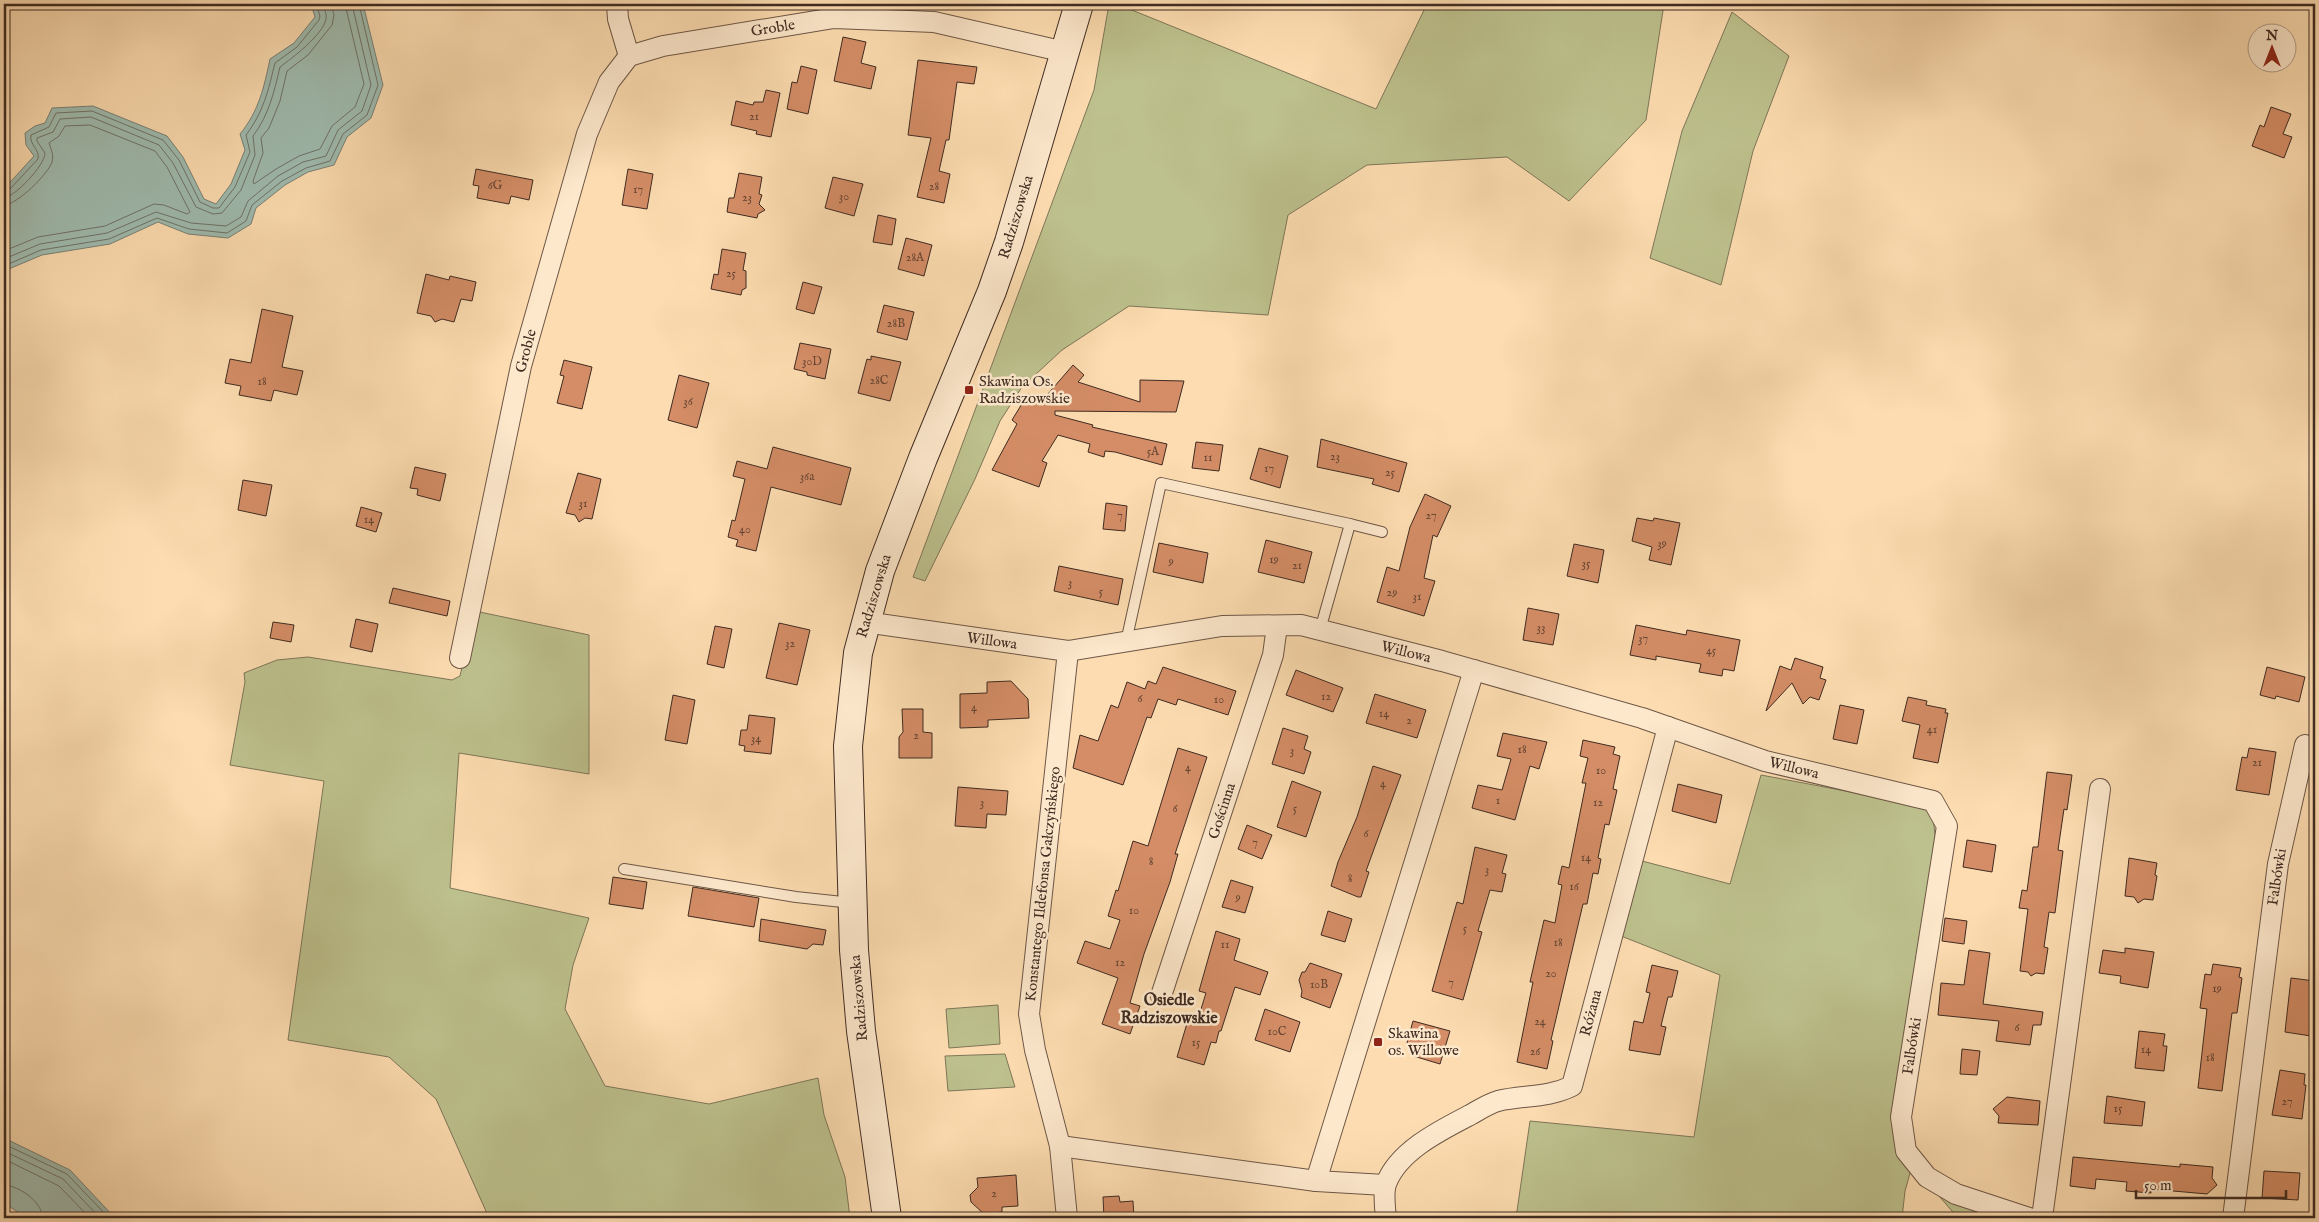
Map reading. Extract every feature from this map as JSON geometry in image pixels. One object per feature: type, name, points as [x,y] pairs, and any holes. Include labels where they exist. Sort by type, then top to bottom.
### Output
[{"type":"street","points":[[617,4],[618,18],[629,56]]},
{"type":"street","name":"Radziszowska","points":[[887,1218],[861,1031],[852,903],[848,746],[858,653],[880,572],[923,458],[992,291],[1009,242],[1080,4]]},
{"type":"street","name":"Groble","points":[[460,658],[521,366],[587,134],[609,82],[629,56],[663,46],[834,18],[934,22],[1065,52]]},
{"type":"street","name":"Willowa","points":[[865,622],[1068,651],[1222,626],[1301,625],[1474,670],[1668,727],[1765,761],[1933,801]]},
{"type":"street","name":"Gościnna","points":[[1161,996],[1273,655],[1277,626]]},
{"type":"street","name":"Konstantego Ildefonsa Gałczyńskiego","points":[[1067,1218],[1060,1146],[1035,1050],[1029,1014],[1068,651]]},
{"type":"street","points":[[1316,1181],[1474,670]]},
{"type":"street","name":"Różana","points":[[1385,1186],[1396,1165],[1434,1133],[1495,1102],[1529,1095],[1544,1096],[1558,1093],[1572,1086],[1668,727]]},
{"type":"street","name":"Falbówki","points":[[2233,1218],[2278,864],[2305,745]]},
{"type":"street","points":[[2042,1218],[2100,789]]},
{"type":"street","name":"Falbówki","points":[[1933,801],[1947,826],[1901,1117],[1906,1151],[1927,1177],[1956,1194],[2029,1218]]},
{"type":"street","points":[[1060,1146],[1316,1181],[1385,1186],[1386,1218]]},
{"type":"lane","points":[[1126,642],[1161,483],[1382,532]]},
{"type":"lane","points":[[1320,630],[1350,524]]},
{"type":"lane","points":[[624,870],[796,898],[852,903]]},
{"type":"green space","points":[[1109,4],[1117,4],[1376,109],[1427,4],[1664,4],[1646,120],[1569,201],[1507,157],[1367,165],[1288,215],[1268,315],[1129,306],[1062,350],[1022,387],[1000,421],[975,479],[925,581],[913,577],[1094,90]]},
{"type":"green space","points":[[1732,12],[1789,56],[1753,151],[1721,285],[1650,258],[1682,131]]},
{"type":"green space","points":[[475,611],[589,635],[589,774],[459,753],[450,888],[589,918],[573,965],[565,1009],[605,1086],[709,1104],[818,1078],[824,1115],[845,1177],[850,1218],[489,1218],[436,1099],[389,1057],[288,1040],[324,781],[230,765],[245,682],[244,673],[277,660],[308,657],[452,680],[460,676]]},
{"type":"green space","points":[[1761,775],[1888,799],[1927,810],[1933,819],[1936,841],[1905,1056],[1912,1166],[1905,1191],[1902,1218],[1516,1218],[1530,1121],[1694,1137],[1720,975],[1621,936],[1642,861],[1730,884]]},
{"type":"green space","points":[[998,1005],[1000,1044],[949,1048],[946,1009]]},
{"type":"green space","points":[[1005,1054],[1015,1087],[948,1091],[945,1056]]},
{"type":"green space","points":[[1933,1189],[2016,1218],[1958,1218]]},
{"type":"water","points":[[311,4],[363,4],[383,85],[371,118],[347,137],[334,165],[308,172],[285,185],[256,208],[251,224],[228,238],[188,234],[158,222],[110,244],[42,255],[4,271],[4,189],[34,156],[26,145],[25,133],[35,126],[45,123],[52,108],[93,106],[167,136],[183,157],[204,199],[216,204],[231,184],[245,150],[240,134],[256,108],[263,89],[270,59],[294,43],[315,17]]},
{"type":"water","points":[[4,1138],[70,1170],[115,1218],[27,1218],[4,1203]]},
{"type":"building","points":[[843,37],[866,42],[861,63],[876,67],[871,89],[834,81]]},
{"type":"building","points":[[918,60],[977,67],[974,84],[957,82],[949,140],[946,140],[939,171],[950,174],[944,203],[917,197],[931,138],[908,135]]},
{"type":"building","points":[[801,66],[817,70],[808,114],[787,109],[792,82],[797,83]]},
{"type":"building","points":[[766,90],[780,93],[771,137],[756,134],[757,131],[731,125],[736,101],[753,105],[754,102],[763,102]]},
{"type":"building","points":[[2271,107],[2291,114],[2283,134],[2292,137],[2284,158],[2252,146],[2260,125],[2264,127]]},
{"type":"building","points":[[476,169],[533,180],[529,200],[511,196],[509,204],[477,198],[479,186],[473,185]]},
{"type":"building","points":[[628,169],[653,174],[647,209],[622,205]]},
{"type":"building","points":[[739,173],[762,177],[759,194],[762,195],[759,204],[765,210],[758,214],[757,218],[727,212],[729,198],[734,198]]},
{"type":"building","points":[[833,177],[863,184],[854,216],[825,208]]},
{"type":"building","points":[[878,215],[896,219],[892,245],[873,242]]},
{"type":"building","points":[[906,238],[932,245],[924,276],[898,269]]},
{"type":"building","points":[[722,249],[746,253],[743,270],[746,271],[746,288],[742,290],[741,295],[711,289],[714,274],[718,275]]},
{"type":"building","points":[[426,274],[449,280],[450,276],[476,282],[472,301],[461,299],[454,322],[442,319],[435,322],[431,316],[417,313]]},
{"type":"building","points":[[803,282],[822,287],[814,314],[796,309]]},
{"type":"building","points":[[884,305],[914,312],[907,340],[877,332]]},
{"type":"building","points":[[262,309],[293,316],[282,367],[303,371],[297,395],[274,390],[271,401],[239,395],[241,386],[225,383],[230,359],[251,363]]},
{"type":"building","points":[[800,343],[831,349],[825,379],[807,375],[807,372],[794,369]]},
{"type":"building","points":[[871,356],[901,362],[890,401],[858,393],[867,359],[871,360]]},
{"type":"building","points":[[564,360],[592,367],[582,409],[557,403],[564,376],[560,375]]},
{"type":"building","points":[[1073,365],[1084,375],[1078,382],[1140,402],[1140,380],[1184,381],[1176,412],[1055,411],[1055,415],[1093,425],[1092,427],[1167,444],[1162,465],[1115,452],[1105,451],[1104,457],[1088,452],[1090,444],[1058,435],[1042,461],[1047,463],[1039,487],[992,470],[1017,424],[1012,420],[1028,394],[1041,402]]},
{"type":"building","points":[[679,375],[709,383],[697,428],[668,420]]},
{"type":"building","points":[[1321,439],[1407,463],[1399,492],[1372,484],[1374,479],[1317,467]]},
{"type":"building","points":[[1196,442],[1223,445],[1219,471],[1192,468]]},
{"type":"building","points":[[773,447],[851,468],[841,505],[771,487],[756,551],[736,546],[738,540],[728,537],[732,520],[735,521],[745,479],[733,476],[737,461],[767,469]]},
{"type":"building","points":[[1259,448],[1288,456],[1280,488],[1250,479]]},
{"type":"building","points":[[415,467],[446,474],[440,501],[417,495],[418,489],[410,488]]},
{"type":"building","points":[[578,473],[601,479],[592,519],[585,518],[579,522],[575,515],[566,513]]},
{"type":"building","points":[[243,480],[272,485],[266,516],[238,510]]},
{"type":"building","points":[[1425,494],[1451,506],[1437,537],[1433,535],[1424,578],[1435,581],[1424,616],[1377,602],[1387,567],[1399,571],[1410,527]]},
{"type":"building","points":[[1106,503],[1127,506],[1125,531],[1103,529]]},
{"type":"building","points":[[361,507],[382,513],[376,532],[356,526]]},
{"type":"building","points":[[1637,518],[1653,521],[1654,518],[1680,523],[1671,565],[1649,560],[1652,547],[1632,541]]},
{"type":"building","points":[[1266,540],[1312,552],[1304,583],[1258,572]]},
{"type":"building","points":[[1159,543],[1208,553],[1203,583],[1153,572]]},
{"type":"building","points":[[1574,544],[1604,550],[1598,583],[1567,576]]},
{"type":"building","points":[[1059,566],[1123,579],[1118,605],[1054,591]]},
{"type":"building","points":[[393,588],[450,601],[447,616],[389,603]]},
{"type":"building","points":[[1528,608],[1559,614],[1553,645],[1523,640]]},
{"type":"building","points":[[356,619],[378,624],[372,652],[350,647]]},
{"type":"building","points":[[273,622],[294,625],[291,642],[270,638]]},
{"type":"building","points":[[779,623],[810,630],[797,685],[766,678]]},
{"type":"building","points":[[1636,625],[1686,635],[1687,630],[1740,640],[1734,671],[1723,669],[1722,676],[1699,672],[1701,664],[1656,656],[1656,660],[1630,655]]},
{"type":"building","points":[[715,626],[732,629],[724,668],[707,664]]},
{"type":"building","points":[[1795,658],[1823,667],[1820,678],[1826,680],[1819,700],[1810,697],[1803,704],[1792,683],[1766,711],[1780,666],[1791,670]]},
{"type":"building","points":[[1163,667],[1236,691],[1228,715],[1178,699],[1176,705],[1158,699],[1151,718],[1147,717],[1123,785],[1073,768],[1080,735],[1098,741],[1111,705],[1118,708],[1127,682],[1145,689],[1148,681],[1156,684]]},
{"type":"building","points":[[2267,667],[2305,677],[2299,702],[2276,696],[2275,699],[2260,695]]},
{"type":"building","points":[[1296,670],[1343,688],[1333,712],[1286,695]]},
{"type":"building","points":[[1011,681],[1028,699],[1029,718],[988,720],[988,727],[960,728],[960,694],[987,693],[987,682]]},
{"type":"building","points":[[1375,694],[1426,710],[1417,738],[1366,723]]},
{"type":"building","points":[[673,695],[695,700],[687,744],[665,740]]},
{"type":"building","points":[[1908,697],[1927,701],[1926,705],[1946,709],[1945,713],[1948,713],[1938,763],[1913,758],[1920,725],[1902,721]]},
{"type":"building","points":[[1840,705],[1864,710],[1857,744],[1833,739]]},
{"type":"building","points":[[902,709],[923,709],[923,732],[932,733],[932,758],[899,758],[899,737],[903,732]]},
{"type":"building","points":[[749,715],[775,718],[771,754],[744,751],[745,746],[739,745],[741,730],[747,730]]},
{"type":"building","points":[[1283,728],[1308,736],[1304,749],[1311,752],[1304,774],[1272,764]]},
{"type":"building","points":[[1503,733],[1547,742],[1539,769],[1530,766],[1515,820],[1472,808],[1478,785],[1502,790],[1511,759],[1497,756]]},
{"type":"building","points":[[1583,740],[1615,747],[1613,754],[1620,756],[1613,789],[1617,790],[1609,825],[1605,824],[1598,858],[1601,859],[1598,874],[1593,873],[1587,904],[1583,904],[1551,1040],[1553,1041],[1547,1069],[1517,1062],[1533,982],[1530,982],[1544,920],[1555,923],[1562,885],[1558,884],[1562,866],[1569,868],[1586,783],[1582,783],[1588,758],[1580,756]]},
{"type":"building","points":[[1178,748],[1207,757],[1175,854],[1178,854],[1170,882],[1144,954],[1130,1003],[1140,1006],[1130,1034],[1102,1024],[1118,978],[1077,963],[1085,941],[1110,949],[1120,920],[1108,916],[1116,890],[1118,891],[1133,841],[1148,846]]},
{"type":"building","points":[[2249,748],[2276,752],[2269,795],[2236,790],[2242,757],[2247,758]]},
{"type":"building","points":[[1373,766],[1401,775],[1366,871],[1369,872],[1361,897],[1358,897],[1331,886],[1338,862],[1357,817]]},
{"type":"building","points":[[2047,772],[2072,775],[2067,810],[2064,809],[2058,850],[2063,851],[2055,913],[2049,912],[2044,947],[2048,948],[2044,974],[2036,973],[2031,976],[2028,972],[2020,971],[2028,909],[2019,908],[2022,890],[2027,891],[2033,847],[2038,847]]},
{"type":"building","points":[[1292,781],[1321,792],[1306,837],[1277,827]]},
{"type":"building","points":[[1678,784],[1722,795],[1716,823],[1672,811]]},
{"type":"building","points":[[958,787],[1008,791],[1006,815],[987,814],[986,828],[955,826]]},
{"type":"building","points":[[1247,825],[1272,835],[1262,859],[1238,849]]},
{"type":"building","points":[[1967,840],[1996,845],[1992,872],[1963,867]]},
{"type":"building","points":[[1475,847],[1507,855],[1502,873],[1506,874],[1502,892],[1490,890],[1478,931],[1482,932],[1463,1000],[1432,991],[1457,902],[1463,904]]},
{"type":"building","points":[[2129,858],[2157,863],[2153,900],[2144,899],[2138,903],[2134,897],[2125,896]]},
{"type":"building","points":[[613,877],[647,882],[643,909],[609,904]]},
{"type":"building","points":[[1231,880],[1253,887],[1245,913],[1222,907]]},
{"type":"building","points":[[693,887],[759,898],[754,927],[688,916]]},
{"type":"building","points":[[1328,911],[1352,919],[1345,942],[1321,935]]},
{"type":"building","points":[[1945,918],[1967,921],[1964,944],[1942,941]]},
{"type":"building","points":[[761,919],[826,930],[823,945],[813,944],[807,949],[759,941]]},
{"type":"building","points":[[1216,931],[1240,939],[1234,960],[1268,972],[1260,995],[1235,987],[1221,1031],[1219,1031],[1216,1043],[1211,1042],[1204,1065],[1177,1057],[1188,1020],[1197,1022],[1206,993],[1199,991]]},
{"type":"building","points":[[2125,948],[2154,952],[2148,988],[2120,983],[2121,976],[2099,973],[2103,950],[2125,953]]},
{"type":"building","points":[[1969,950],[1990,953],[1983,1004],[2043,1012],[2041,1025],[2033,1025],[2030,1045],[1996,1041],[1999,1021],[1938,1015],[1941,983],[1964,985]]},
{"type":"building","points":[[1310,963],[1342,974],[1330,1008],[1301,997],[1302,991],[1299,980],[1302,972],[1305,972]]},
{"type":"building","points":[[2213,964],[2241,968],[2239,977],[2242,978],[2237,1013],[2232,1013],[2222,1091],[2198,1088],[2207,1009],[2200,1008],[2205,974],[2211,975]]},
{"type":"building","points":[[1652,965],[1678,971],[1672,997],[1668,997],[1661,1026],[1666,1027],[1660,1055],[1629,1050],[1634,1021],[1643,1023],[1650,993],[1646,992]]},
{"type":"building","points":[[2291,978],[2315,981],[2315,1004],[2311,1036],[2285,1032]]},
{"type":"building","points":[[1265,1009],[1300,1022],[1290,1052],[1255,1040]]},
{"type":"building","points":[[1413,1021],[1450,1031],[1440,1064],[1410,1055],[1413,1045],[1407,1043]]},
{"type":"building","points":[[2139,1031],[2165,1034],[2163,1046],[2167,1046],[2164,1071],[2135,1068]]},
{"type":"building","points":[[1962,1049],[1980,1051],[1977,1075],[1960,1074]]},
{"type":"building","points":[[2280,1070],[2305,1074],[2304,1085],[2306,1085],[2302,1119],[2272,1115]]},
{"type":"building","points":[[2107,1096],[2145,1102],[2142,1126],[2104,1123]]},
{"type":"building","points":[[2007,1097],[2040,1101],[2038,1125],[1998,1123],[1999,1116],[1993,1109]]},
{"type":"building","points":[[2073,1157],[2180,1167],[2180,1164],[2213,1167],[2212,1178],[2217,1185],[2207,1194],[2151,1189],[2151,1193],[2126,1191],[2127,1182],[2096,1179],[2095,1189],[2070,1186]]},
{"type":"building","points":[[2264,1171],[2300,1173],[2298,1200],[2262,1198]]},
{"type":"building","points":[[1016,1175],[1018,1206],[1002,1207],[1002,1212],[984,1214],[971,1202],[970,1195],[978,1187],[977,1178]]},
{"type":"building","points":[[1119,1196],[1120,1202],[1133,1201],[1134,1218],[1104,1218],[1103,1197]]},
{"type":"place","name":"Skawina Os. Radziszowskie","points":[[969,390]]},
{"type":"place","name":"Skawina os. Willowe","points":[[1378,1042]]},
{"type":"district","name":"Osiedle Radziszowskie","points":[[1169,1010]]}]
